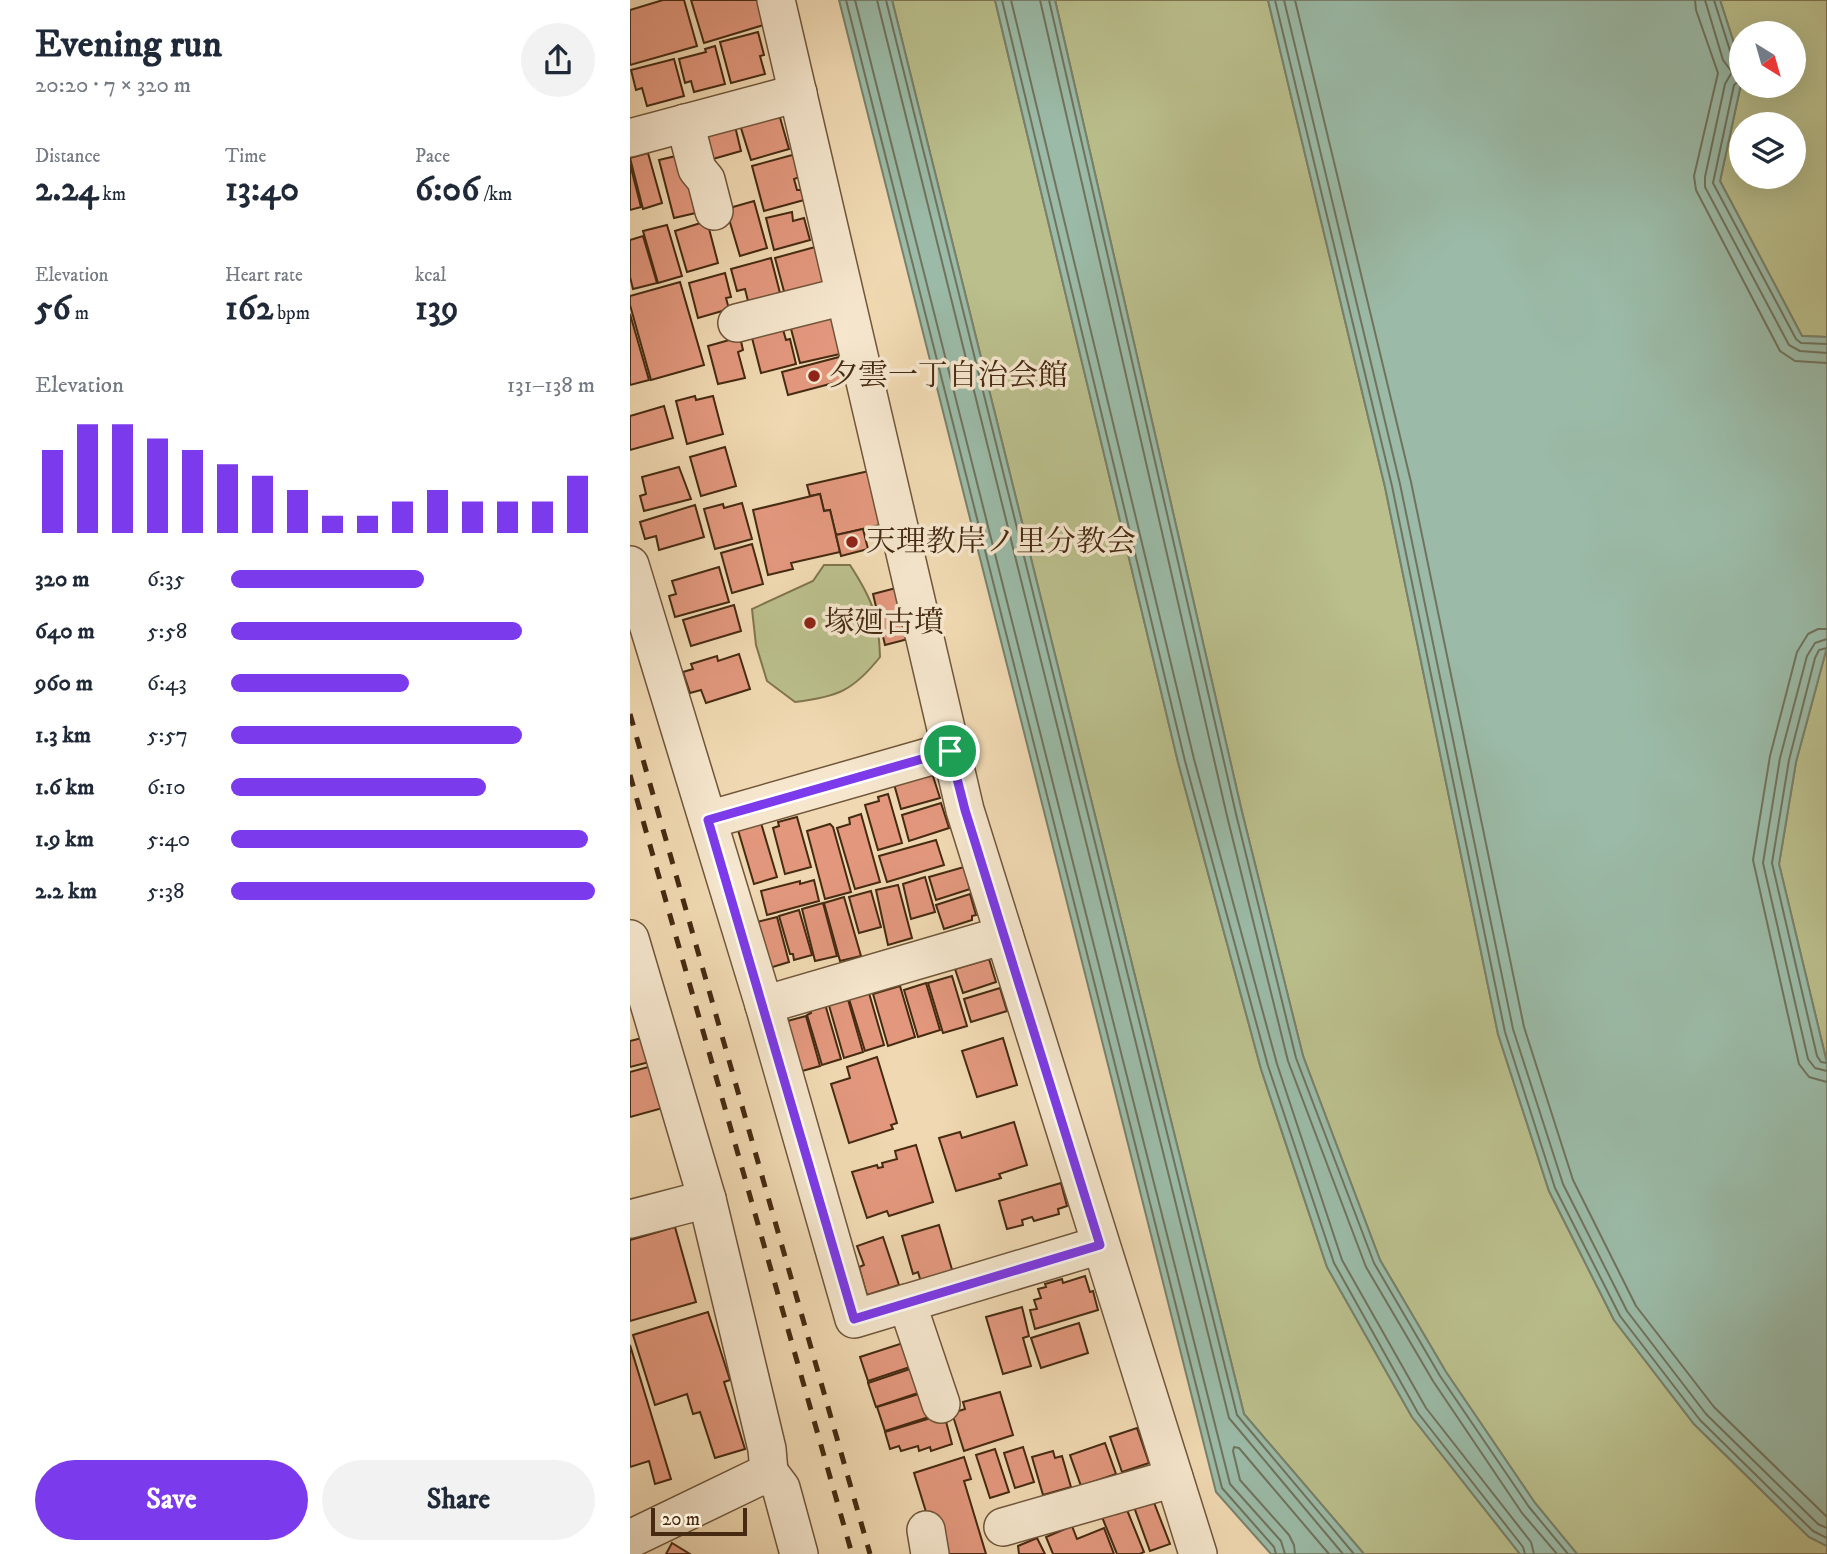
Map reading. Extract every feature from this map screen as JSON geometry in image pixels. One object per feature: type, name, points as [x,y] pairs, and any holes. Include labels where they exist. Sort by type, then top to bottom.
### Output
[{"type":"street","points":[[776,0],[965,810],[1198,1554]]},
{"type":"street","points":[[630,138],[798,93]]},
{"type":"street","points":[[685,123],[697,169],[706,180],[714,211]]},
{"type":"street","points":[[737,323],[844,296]]},
{"type":"street","points":[[630,565],[764,1005],[854,1319],[1100,1245]]},
{"type":"street","points":[[708,820],[950,751]]},
{"type":"street","points":[[764,1005],[1004,935]]},
{"type":"street","points":[[630,939],[707,1199],[767,1449],[769,1472],[780,1488],[799,1554]]},
{"type":"street","points":[[630,1219],[707,1199]]},
{"type":"street","points":[[907,1303],[941,1404]]},
{"type":"street","points":[[630,1539],[673,1525],[769,1472]]},
{"type":"street","points":[[1003,1527],[1174,1478]]},
{"type":"green space","points":[[892,0],[995,0],[1178,762],[1261,1069],[1327,1267],[1412,1417],[1520,1554],[1364,1554],[1244,1414]]},
{"type":"green space","points":[[1055,0],[1268,0],[1385,487],[1498,1034],[1549,1191],[1614,1320],[1694,1424],[1809,1537],[1827,1546],[1827,1554],[1577,1554],[1535,1503],[1446,1372],[1380,1260],[1303,1056],[1242,812]]},
{"type":"green space","points":[[1720,0],[1827,0],[1827,337],[1802,336],[1720,181],[1729,139],[1729,189],[1806,189],[1806,112],[1735,112],[1738,98],[1806,98],[1806,21],[1729,21],[1729,28]]},
{"type":"green space","points":[[824,565],[850,565],[858,577],[876,619],[880,657],[861,678],[843,690],[822,698],[795,702],[767,681],[756,645],[752,609],[813,581]]},
{"type":"green space","points":[[1827,647],[1827,1063],[1779,864],[1796,762]]},
{"type":"water","points":[[839,0],[892,0],[1244,1414],[1364,1554],[1271,1554],[1216,1492]]},
{"type":"water","points":[[995,0],[1055,0],[1242,812],[1303,1056],[1380,1260],[1446,1372],[1535,1503],[1577,1554],[1520,1554],[1412,1417],[1327,1267],[1261,1069],[1178,762]]},
{"type":"water","points":[[1268,0],[1720,0],[1729,28],[1729,98],[1738,98],[1735,112],[1729,112],[1729,139],[1720,181],[1802,336],[1827,337],[1827,647],[1796,762],[1779,864],[1827,1063],[1827,1546],[1809,1537],[1694,1424],[1614,1320],[1549,1191],[1498,1034],[1385,487]]},
{"type":"building","points":[[663,0],[684,0],[697,46],[630,65],[630,10]]},
{"type":"building","points":[[691,0],[760,0],[767,24],[704,43]]},
{"type":"building","points":[[758,32],[764,55],[760,56],[765,74],[731,83],[720,42]]},
{"type":"building","points":[[715,46],[725,84],[694,92],[691,81],[685,83],[679,59],[706,52],[705,49]]},
{"type":"building","points":[[674,59],[684,96],[647,106],[642,88],[636,90],[631,70]]},
{"type":"building","points":[[779,114],[789,149],[751,160],[740,125]]},
{"type":"building","points":[[734,122],[741,151],[713,159],[706,132]]},
{"type":"building","points":[[648,153],[662,203],[643,209],[630,158]]},
{"type":"building","points":[[796,154],[802,176],[794,179],[804,200],[764,211],[752,166]]},
{"type":"building","points":[[680,155],[700,212],[674,218],[659,160]]},
{"type":"building","points":[[630,164],[641,207],[630,210]]},
{"type":"building","points":[[754,201],[767,248],[740,256],[726,209]]},
{"type":"building","points":[[792,212],[793,221],[804,218],[810,240],[774,250],[766,218]]},
{"type":"building","points":[[707,221],[718,263],[687,272],[675,231]]},
{"type":"building","points":[[667,225],[682,276],[658,283],[643,231]]},
{"type":"building","points":[[643,236],[657,283],[633,289],[630,277],[630,240]]},
{"type":"building","points":[[815,247],[825,284],[785,295],[775,258]]},
{"type":"building","points":[[771,258],[780,293],[748,301],[745,289],[737,291],[731,269]]},
{"type":"building","points":[[725,273],[731,297],[726,298],[729,309],[698,318],[689,283]]},
{"type":"building","points":[[680,282],[704,365],[651,380],[630,305],[630,296]]},
{"type":"building","points":[[630,314],[649,380],[630,385]]},
{"type":"building","points":[[828,316],[832,318],[840,354],[800,363],[790,325]]},
{"type":"building","points":[[782,326],[786,340],[790,339],[796,364],[761,373],[751,334]]},
{"type":"building","points":[[740,337],[743,350],[738,352],[745,378],[718,384],[708,346]]},
{"type":"building","name":"夕雲一丁自治会館","points":[[839,357],[845,380],[788,395],[782,372]]},
{"type":"building","points":[[695,396],[696,400],[713,396],[723,434],[687,444],[676,401]]},
{"type":"building","points":[[664,406],[673,438],[630,450],[630,416]]},
{"type":"building","points":[[725,447],[736,486],[701,496],[690,457]]},
{"type":"building","points":[[679,467],[691,499],[644,511],[640,496],[646,494],[642,477]]},
{"type":"building","points":[[869,471],[880,525],[836,535],[830,510],[824,511],[820,494],[810,496],[807,485]]},
{"type":"building","points":[[820,494],[824,511],[830,510],[840,552],[791,563],[793,569],[768,575],[753,510]]},
{"type":"building","points":[[742,503],[752,539],[715,549],[704,509],[723,504],[724,508]]},
{"type":"building","points":[[695,505],[704,537],[659,550],[656,536],[645,539],[640,522]]},
{"type":"building","points":[[863,529],[868,549],[841,556],[836,535]]},
{"type":"building","points":[[752,544],[763,584],[732,593],[721,553]]},
{"type":"building","points":[[719,567],[729,602],[675,617],[669,596],[676,594],[672,581]]},
{"type":"building","points":[[896,588],[908,639],[885,645],[873,594]]},
{"type":"building","points":[[734,605],[741,631],[691,646],[683,620]]},
{"type":"building","points":[[739,654],[750,689],[706,703],[701,690],[690,693],[683,672],[693,669],[691,664],[717,656],[718,661]]},
{"type":"building","points":[[931,770],[940,798],[901,809],[894,784]]},
{"type":"building","points":[[888,794],[902,843],[878,850],[865,805],[879,801],[878,797]]},
{"type":"building","points":[[941,803],[949,828],[909,841],[902,815]]},
{"type":"building","points":[[861,814],[880,882],[855,889],[837,828],[850,824],[849,818]]},
{"type":"building","points":[[797,817],[811,867],[785,874],[773,828],[779,826],[778,822]]},
{"type":"building","points":[[761,823],[777,877],[754,884],[738,830]]},
{"type":"building","points":[[830,824],[851,892],[825,899],[807,831]]},
{"type":"building","points":[[936,840],[944,865],[887,882],[879,856]]},
{"type":"building","points":[[964,867],[970,889],[936,900],[929,877]]},
{"type":"building","points":[[925,877],[935,912],[911,919],[903,884]]},
{"type":"building","points":[[814,880],[819,901],[767,915],[761,891]]},
{"type":"building","points":[[898,885],[912,938],[888,945],[876,890]]},
{"type":"building","points":[[871,891],[881,927],[859,933],[849,897]]},
{"type":"building","points":[[970,894],[976,915],[972,916],[972,920],[944,929],[936,905]]},
{"type":"building","points":[[844,897],[861,956],[840,961],[824,903]]},
{"type":"building","points":[[823,903],[837,956],[815,961],[802,909]]},
{"type":"building","points":[[799,910],[812,955],[794,960],[779,916]]},
{"type":"building","points":[[777,917],[789,962],[766,969],[753,923]]},
{"type":"building","points":[[989,959],[996,982],[963,993],[955,969]]},
{"type":"building","points":[[952,976],[967,1026],[943,1033],[928,983]]},
{"type":"building","points":[[926,983],[940,1030],[918,1037],[904,990]]},
{"type":"building","points":[[900,986],[915,1037],[888,1046],[873,994]]},
{"type":"building","points":[[1000,988],[1007,1011],[971,1022],[964,999]]},
{"type":"building","points":[[869,993],[884,1045],[865,1051],[849,999]]},
{"type":"building","points":[[847,996],[863,1052],[844,1058],[828,1002]]},
{"type":"building","points":[[825,1004],[841,1059],[822,1065],[807,1015],[811,1013],[809,1008]]},
{"type":"building","points":[[806,1016],[820,1066],[795,1073],[780,1023]]},
{"type":"building","points":[[650,1036],[657,1060],[630,1067],[630,1041]]},
{"type":"building","points":[[1003,1038],[1017,1085],[977,1097],[962,1051]]},
{"type":"building","points":[[877,1057],[897,1123],[891,1125],[893,1129],[849,1143],[831,1084],[850,1078],[847,1067]]},
{"type":"building","points":[[659,1064],[670,1106],[630,1117],[630,1072]]},
{"type":"building","points":[[1014,1122],[1027,1165],[999,1174],[1001,1178],[956,1191],[939,1138],[960,1132],[962,1138]]},
{"type":"building","points":[[916,1145],[933,1202],[889,1216],[887,1211],[867,1218],[852,1172],[877,1165],[878,1168],[883,1167],[882,1163],[897,1159],[895,1151]]},
{"type":"building","points":[[1061,1183],[1067,1206],[1058,1209],[1059,1214],[1034,1221],[1032,1217],[1022,1220],[1023,1225],[1007,1229],[999,1201]]},
{"type":"building","points":[[939,1225],[953,1273],[921,1282],[918,1272],[913,1274],[902,1236]]},
{"type":"building","points":[[675,1227],[696,1302],[630,1321],[630,1240]]},
{"type":"building","points":[[883,1237],[899,1285],[867,1295],[859,1267],[864,1265],[857,1246]]},
{"type":"building","points":[[1085,1276],[1090,1292],[1093,1291],[1098,1310],[1035,1329],[1030,1310],[1037,1309],[1034,1300],[1041,1298],[1038,1289],[1062,1279],[1063,1283]]},
{"type":"building","points":[[1022,1307],[1029,1336],[1023,1338],[1031,1366],[1003,1374],[986,1317]]},
{"type":"building","points":[[708,1312],[730,1380],[724,1382],[745,1449],[715,1458],[700,1412],[693,1414],[687,1394],[655,1405],[633,1335]]},
{"type":"building","points":[[1079,1323],[1088,1353],[1041,1368],[1031,1338]]},
{"type":"building","points":[[906,1342],[910,1367],[868,1381],[860,1357]]},
{"type":"building","points":[[630,1345],[671,1479],[655,1484],[649,1461],[630,1467]]},
{"type":"building","points":[[916,1367],[924,1391],[876,1407],[868,1383]]},
{"type":"building","points":[[925,1392],[932,1416],[885,1431],[877,1407]]},
{"type":"building","points":[[1000,1392],[1013,1435],[964,1451],[952,1413],[965,1409],[963,1402]]},
{"type":"building","points":[[944,1414],[952,1444],[931,1451],[930,1447],[919,1451],[918,1446],[901,1451],[899,1446],[890,1449],[885,1432]]},
{"type":"building","points":[[1137,1428],[1149,1463],[1122,1472],[1110,1437]]},
{"type":"building","points":[[1105,1443],[1116,1474],[1081,1486],[1070,1455]]},
{"type":"building","points":[[1023,1447],[1034,1482],[1015,1488],[1004,1453]]},
{"type":"building","points":[[995,1449],[1009,1492],[990,1498],[976,1455]]},
{"type":"building","points":[[1053,1451],[1055,1458],[1062,1456],[1071,1487],[1043,1495],[1032,1457]]},
{"type":"building","points":[[964,1457],[971,1479],[964,1481],[986,1554],[939,1554],[914,1473]]},
{"type":"building","points":[[1153,1500],[1170,1544],[1150,1551],[1134,1507]]},
{"type":"building","points":[[1127,1510],[1144,1552],[1140,1554],[1117,1554],[1102,1517]]},
{"type":"building","points":[[1072,1526],[1077,1539],[1104,1528],[1114,1554],[1053,1554],[1046,1537]]},
{"type":"building","points":[[1037,1538],[1045,1554],[1019,1554],[1018,1546]]},
{"type":"building","points":[[672,1543],[690,1554],[666,1554]]},
{"type":"railway","points":[[630,714],[870,1554]]},
{"type":"railway","points":[[630,775],[852,1554]]},
{"type":"place","name":"夕雲一丁自治会館","points":[[814,376]]},
{"type":"place","name":"天理教岸ノ里分教会","points":[[852,542]]},
{"type":"place","name":"塚廻古墳","points":[[810,623]]},
{"type":"route","points":[[950,751],[965,810],[1100,1245],[854,1319],[708,820],[950,751]]}]
